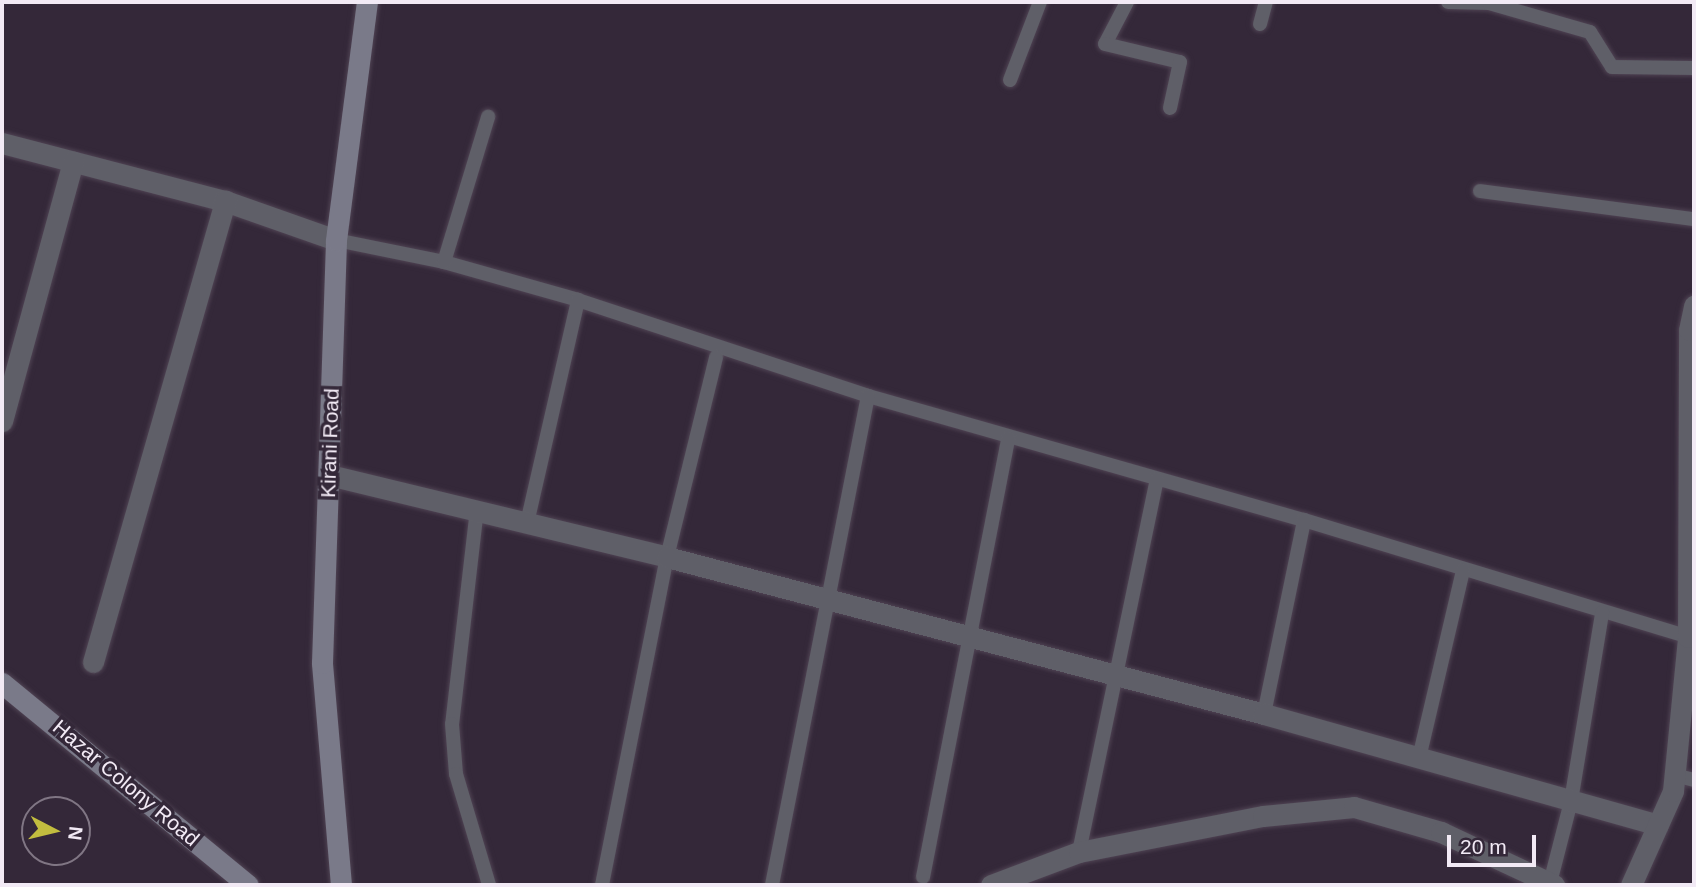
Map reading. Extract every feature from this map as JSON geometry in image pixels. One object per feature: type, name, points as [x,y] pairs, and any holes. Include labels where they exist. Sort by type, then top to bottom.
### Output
[{"type":"main road","name":"Kirani Road","points":[[343,883],[322,663],[337,240],[367,2]]},
{"type":"main road","name":"Hazar Colony Road","points":[[2,683],[248,885]]},
{"type":"street","points":[[2,143],[225,201],[337,240]]},
{"type":"street","points":[[2,421],[73,162]]},
{"type":"street","points":[[93,662],[225,201]]},
{"type":"street","points":[[1631,885],[1673,791],[1684,777],[1694,306]]},
{"type":"street","points":[[329,475],[667,557],[969,639],[1114,674],[1658,825]]},
{"type":"street","points":[[991,885],[1079,852],[1263,816],[1354,807],[1441,832],[1552,884]]},
{"type":"lane","points":[[1010,80],[1040,2]]},
{"type":"lane","points":[[1127,2],[1105,44],[1180,62],[1170,108]]},
{"type":"lane","points":[[1260,24],[1266,2]]},
{"type":"lane","points":[[1448,2],[1489,3],[1590,32],[1612,67],[1694,68]]},
{"type":"lane","points":[[444,262],[488,117]]},
{"type":"lane","points":[[1480,191],[1694,219]]},
{"type":"lane","points":[[337,240],[444,262],[578,300],[868,397],[1304,520],[1602,614],[1688,637]]},
{"type":"lane","points":[[527,523],[578,300]]},
{"type":"lane","points":[[602,885],[667,557],[716,357]]},
{"type":"lane","points":[[772,885],[826,599],[868,397]]},
{"type":"lane","points":[[922,877],[1008,438]]},
{"type":"lane","points":[[1079,852],[1114,674],[1157,479]]},
{"type":"lane","points":[[477,509],[452,724],[456,775],[489,885]]},
{"type":"lane","points":[[1264,714],[1304,520]]},
{"type":"lane","points":[[1419,758],[1463,570]]},
{"type":"lane","points":[[1552,884],[1571,801],[1602,614]]}]
